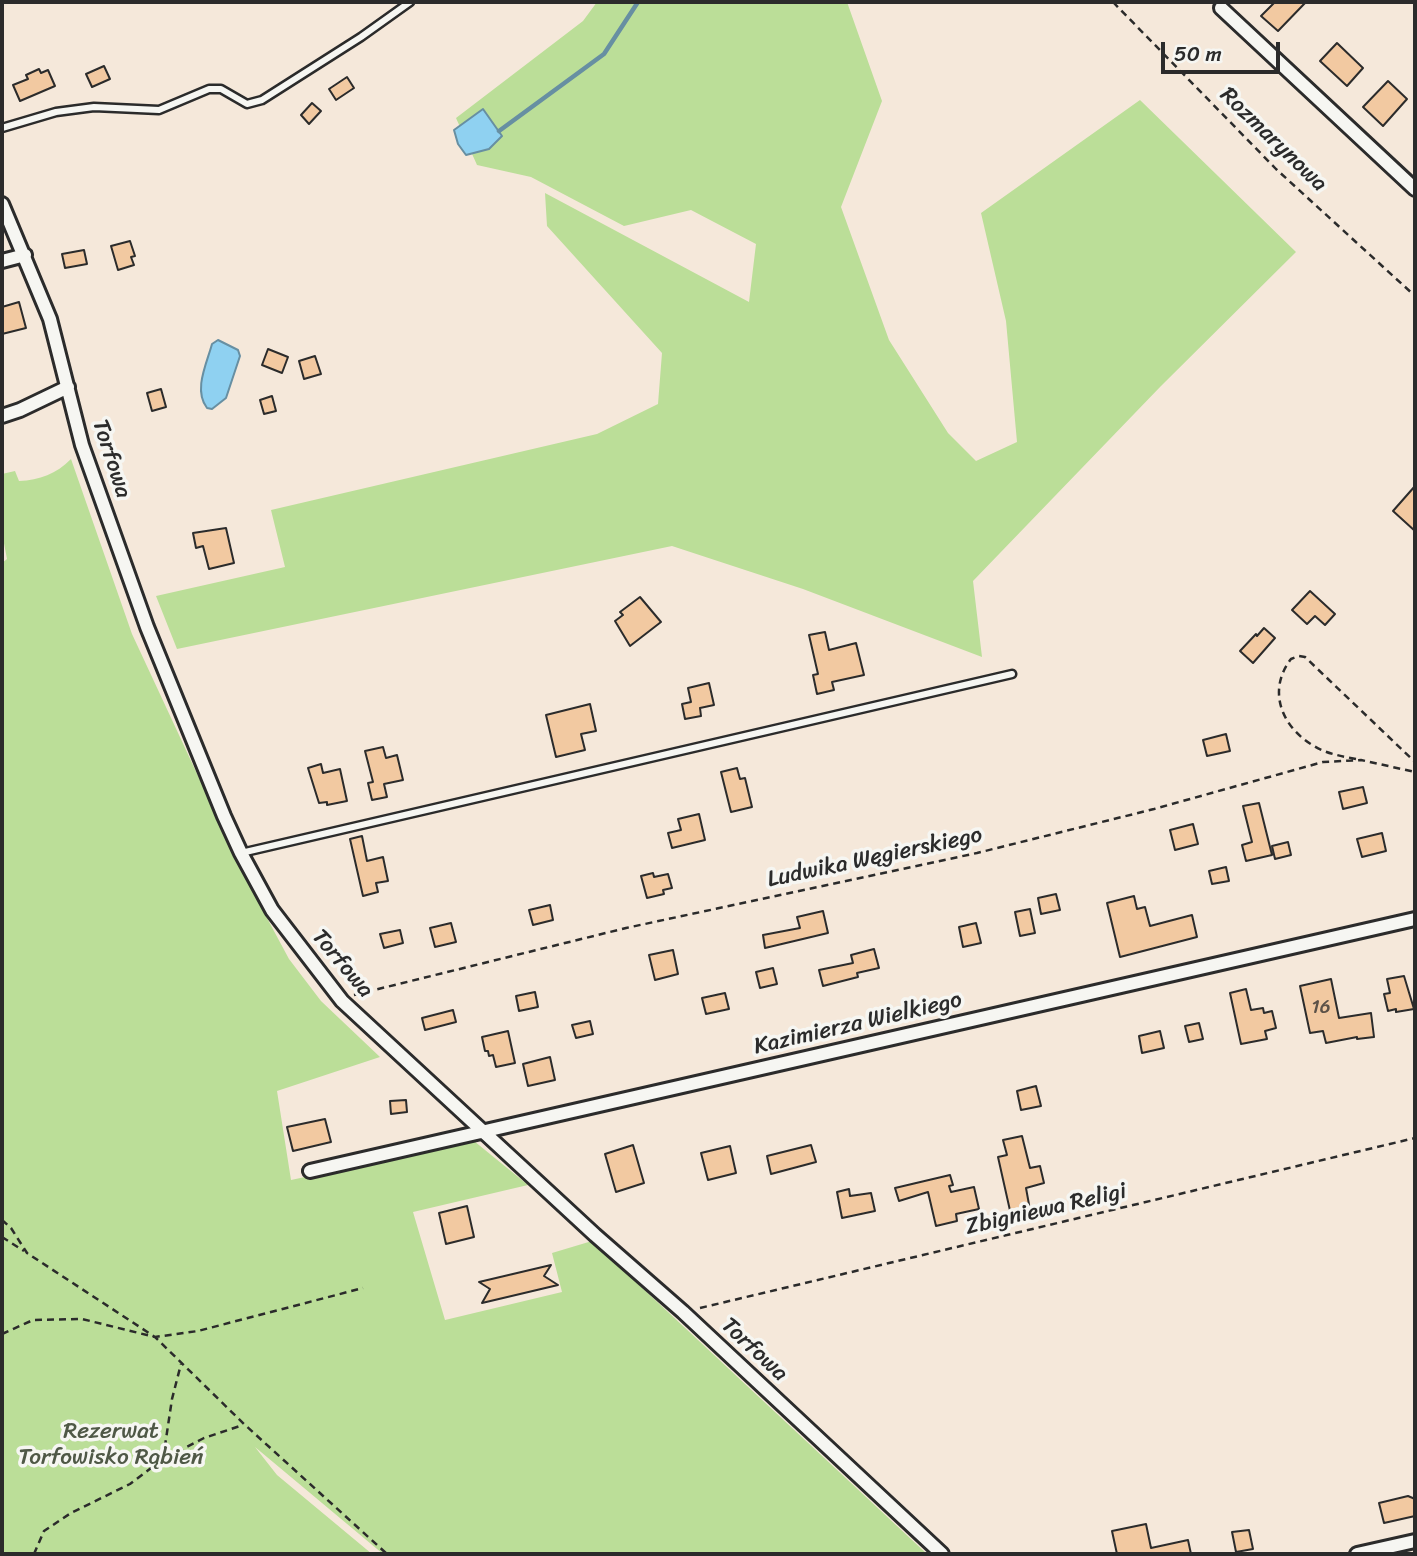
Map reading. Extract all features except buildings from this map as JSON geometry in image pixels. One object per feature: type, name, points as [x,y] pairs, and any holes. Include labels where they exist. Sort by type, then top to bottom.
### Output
[{"type":"street","points":[[1221,8],[1415,189]]},
{"type":"street","name":"Torfowa","points":[[2,204],[50,319],[82,445],[147,627],[241,853],[272,910],[342,1001],[683,1312],[942,1554]]},
{"type":"street","points":[[2,261],[25,255]]},
{"type":"street","points":[[2,416],[68,387]]},
{"type":"street","name":"Kazimierza Wielkiego","points":[[310,1171],[1415,919]]},
{"type":"street","points":[[1357,1554],[1415,1541]]},
{"type":"lane","points":[[2,128],[57,112],[94,107],[159,110],[209,89],[221,89],[247,104],[262,100],[410,2]]},
{"type":"lane","points":[[241,853],[1012,674]]},
{"type":"path","name":"Rozmarynowa","points":[[1113,2],[1276,169],[1415,296]]},
{"type":"path","points":[[1361,760],[1329,753],[1313,746],[1290,725],[1282,712],[1278,696],[1279,681],[1291,659],[1305,657],[1415,762]]},
{"type":"path","name":"Ludwika Węgierskiego","points":[[342,1001],[357,993],[626,928],[977,853],[1154,810],[1323,762],[1361,760],[1415,772]]},
{"type":"path","name":"Zbigniewa Religi","points":[[683,1312],[1415,1138]]},
{"type":"path","points":[[2,1220],[11,1228],[27,1253]]},
{"type":"path","points":[[2,1237],[155,1337],[244,1424],[387,1554]]},
{"type":"path","points":[[2,1334],[33,1320],[82,1319],[155,1337],[198,1331],[363,1289]]},
{"type":"path","points":[[163,1459],[172,1399],[181,1364]]},
{"type":"path","points":[[34,1554],[44,1531],[71,1513],[130,1484],[163,1459],[205,1438],[244,1424]]},
{"type":"green space","points":[[597,2],[847,2],[882,101],[841,207],[889,340],[948,433],[976,461],[1017,442],[1006,321],[981,213],[1140,100],[1296,252],[1161,386],[973,581],[982,657],[803,589],[672,546],[177,649],[156,596],[285,567],[271,510],[597,434],[658,404],[662,353],[547,226],[545,193],[749,302],[756,244],[691,210],[624,226],[531,177],[477,165],[456,118],[583,21]]},
{"type":"green space","name":"Rezerwat Torfowisko Rąbień","points":[[71,459],[132,634],[246,879],[289,959],[321,1001],[380,1057],[277,1091],[291,1180],[474,1141],[528,1185],[413,1212],[445,1320],[562,1292],[552,1253],[592,1241],[927,1554],[383,1554],[255,1447],[277,1475],[372,1554],[2,1554],[2,563],[7,559],[2,533],[2,474],[15,471],[19,481],[34,479],[53,472]]},
{"type":"water","points":[[483,109],[502,136],[489,149],[466,155],[458,144],[454,130]]},
{"type":"water","points":[[218,340],[238,350],[240,356],[226,398],[212,409],[207,408],[203,401],[201,385],[212,344]]},
{"type":"waterway","points":[[499,131],[604,54],[638,2]]}]
